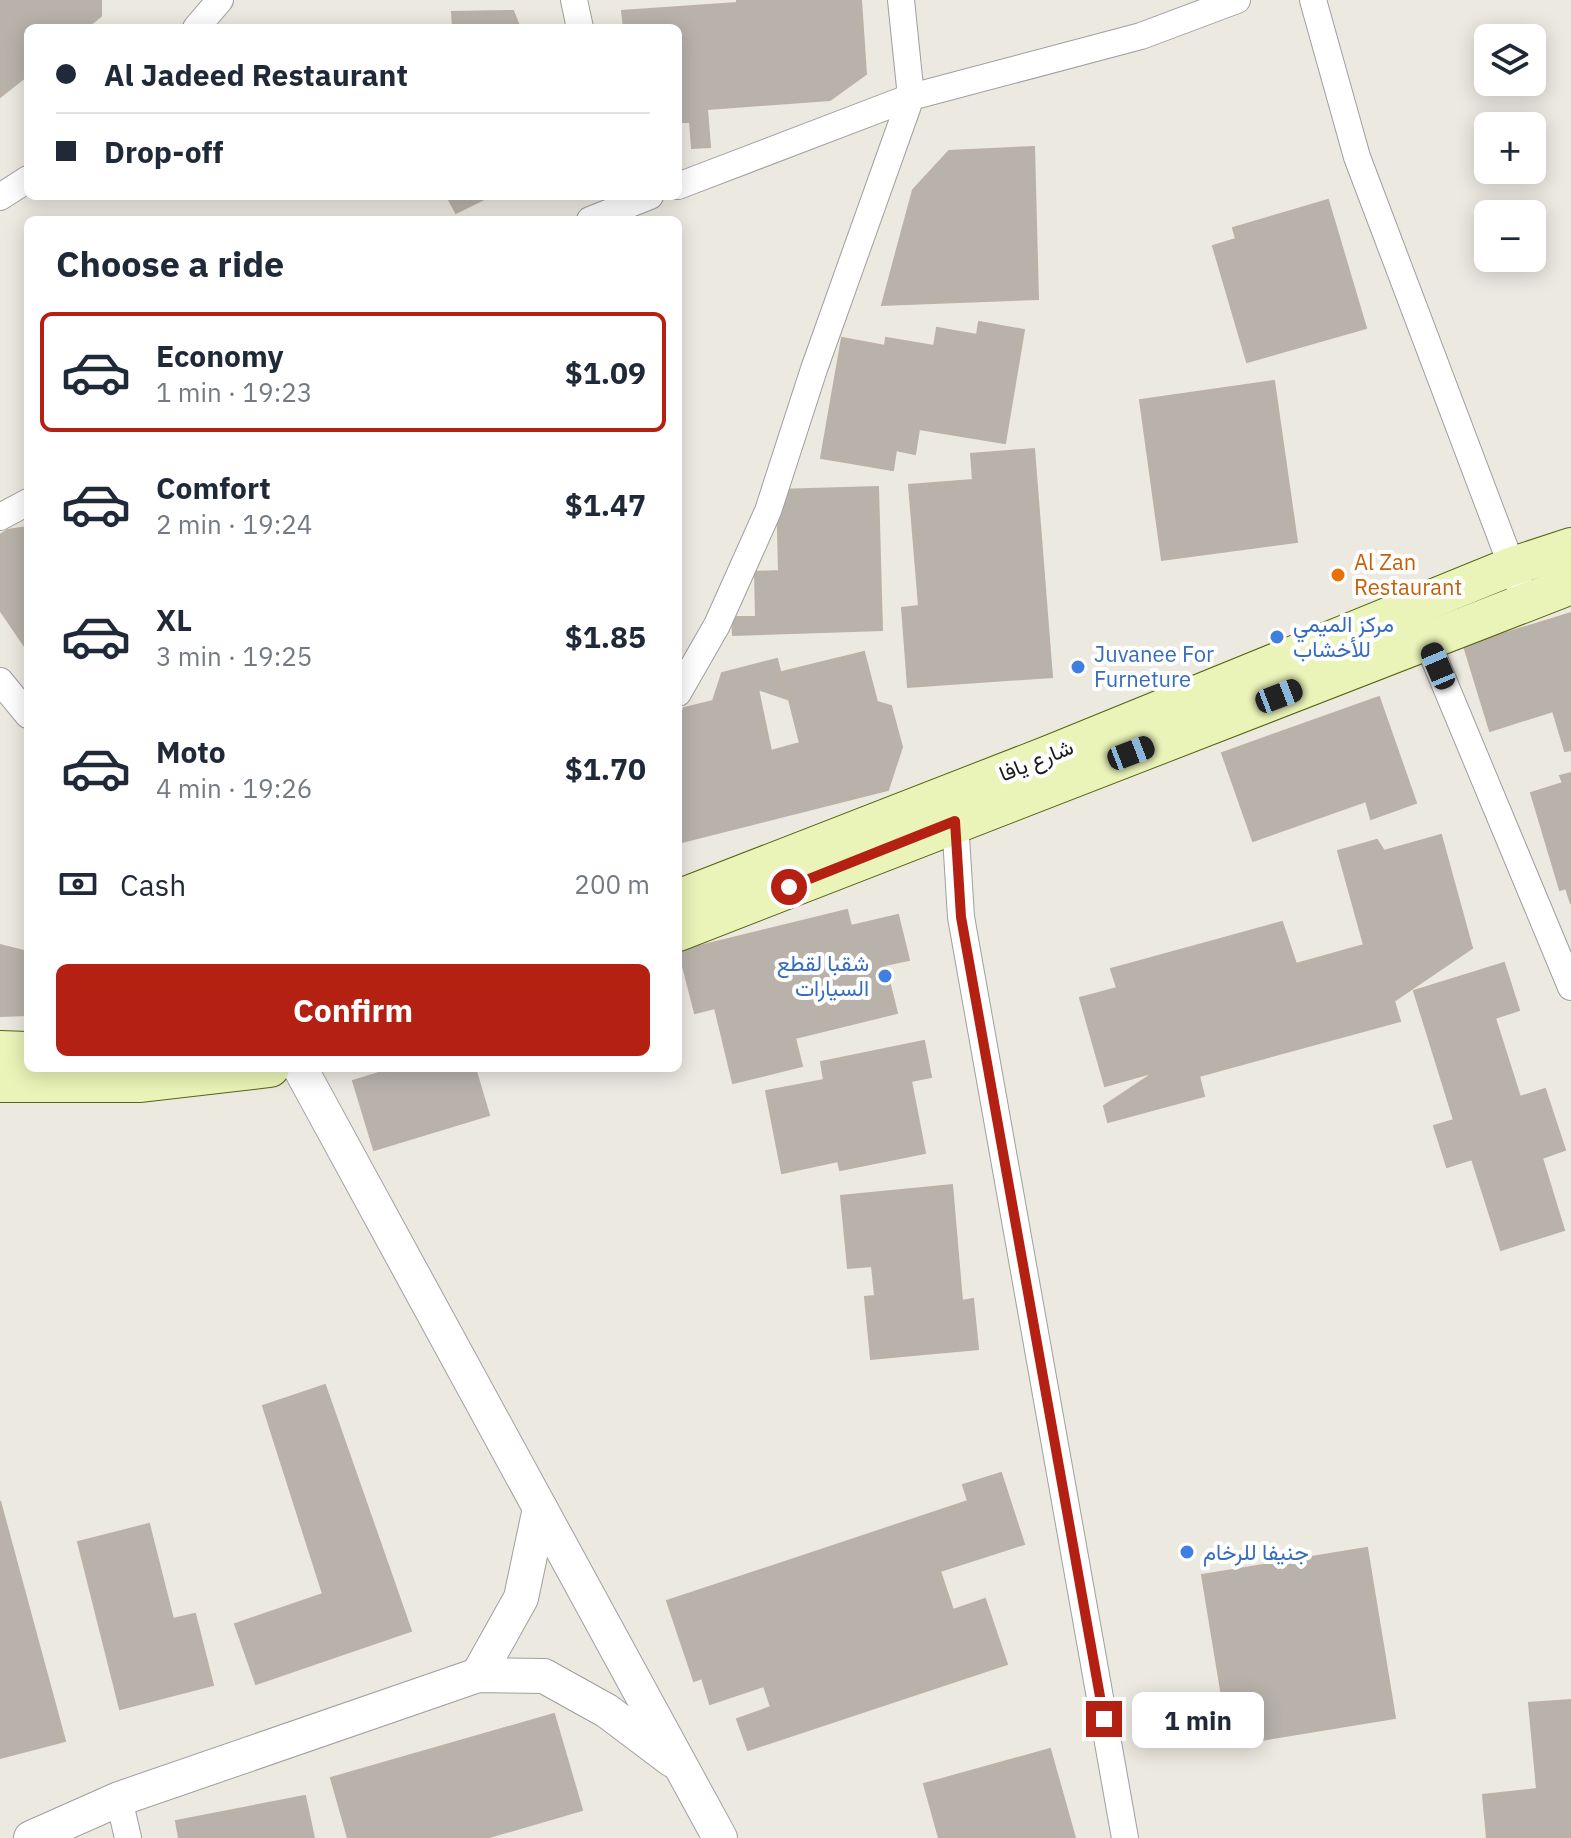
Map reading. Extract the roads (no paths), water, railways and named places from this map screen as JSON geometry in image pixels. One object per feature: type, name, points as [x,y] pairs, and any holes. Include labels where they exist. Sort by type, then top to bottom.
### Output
[{"type":"main road","name":"شارع يافا","points":[[682,930],[1426,639],[1571,547]]},
{"type":"main road","name":"شارع يافا","points":[[682,897],[1051,754],[1517,584],[1571,585]]},
{"type":"main road","points":[[0,1050],[24,1051]]},
{"type":"main road","points":[[0,1083],[141,1083],[236,1072]]},
{"type":"street","points":[[199,24],[220,0]]},
{"type":"street","points":[[574,0],[579,24]]},
{"type":"street","points":[[682,686],[717,625],[768,511],[911,97],[901,0]]},
{"type":"street","points":[[682,184],[911,97],[1141,36],[1237,0]]},
{"type":"street","points":[[1313,0],[1357,157],[1517,584]]},
{"type":"street","points":[[0,197],[24,182]]},
{"type":"street","points":[[596,210],[635,200]]},
{"type":"street","points":[[0,517],[24,504]]},
{"type":"street","points":[[1426,639],[1569,975]]},
{"type":"street","points":[[0,681],[24,710]]},
{"type":"street","points":[[955,821],[961,917],[1125,1838]]},
{"type":"street","points":[[302,1072],[720,1838]]},
{"type":"street","points":[[478,1675],[521,1598],[540,1508]]},
{"type":"street","points":[[31,1838],[119,1799],[478,1675],[544,1676],[607,1711],[682,1768]]},
{"type":"street","points":[[119,1799],[128,1838]]},
{"type":"place","name":"Al Zan Restaurant","points":[[1338,575]]},
{"type":"place","name":"مركز الميمي للأخشاب","points":[[1277,637]]},
{"type":"place","name":"Juvanee For Furneture","points":[[1078,667]]},
{"type":"place","name":"شقبا لقطع السيارات","points":[[885,976]]},
{"type":"place","name":"جنيفا للرخام","points":[[1187,1552]]}]
